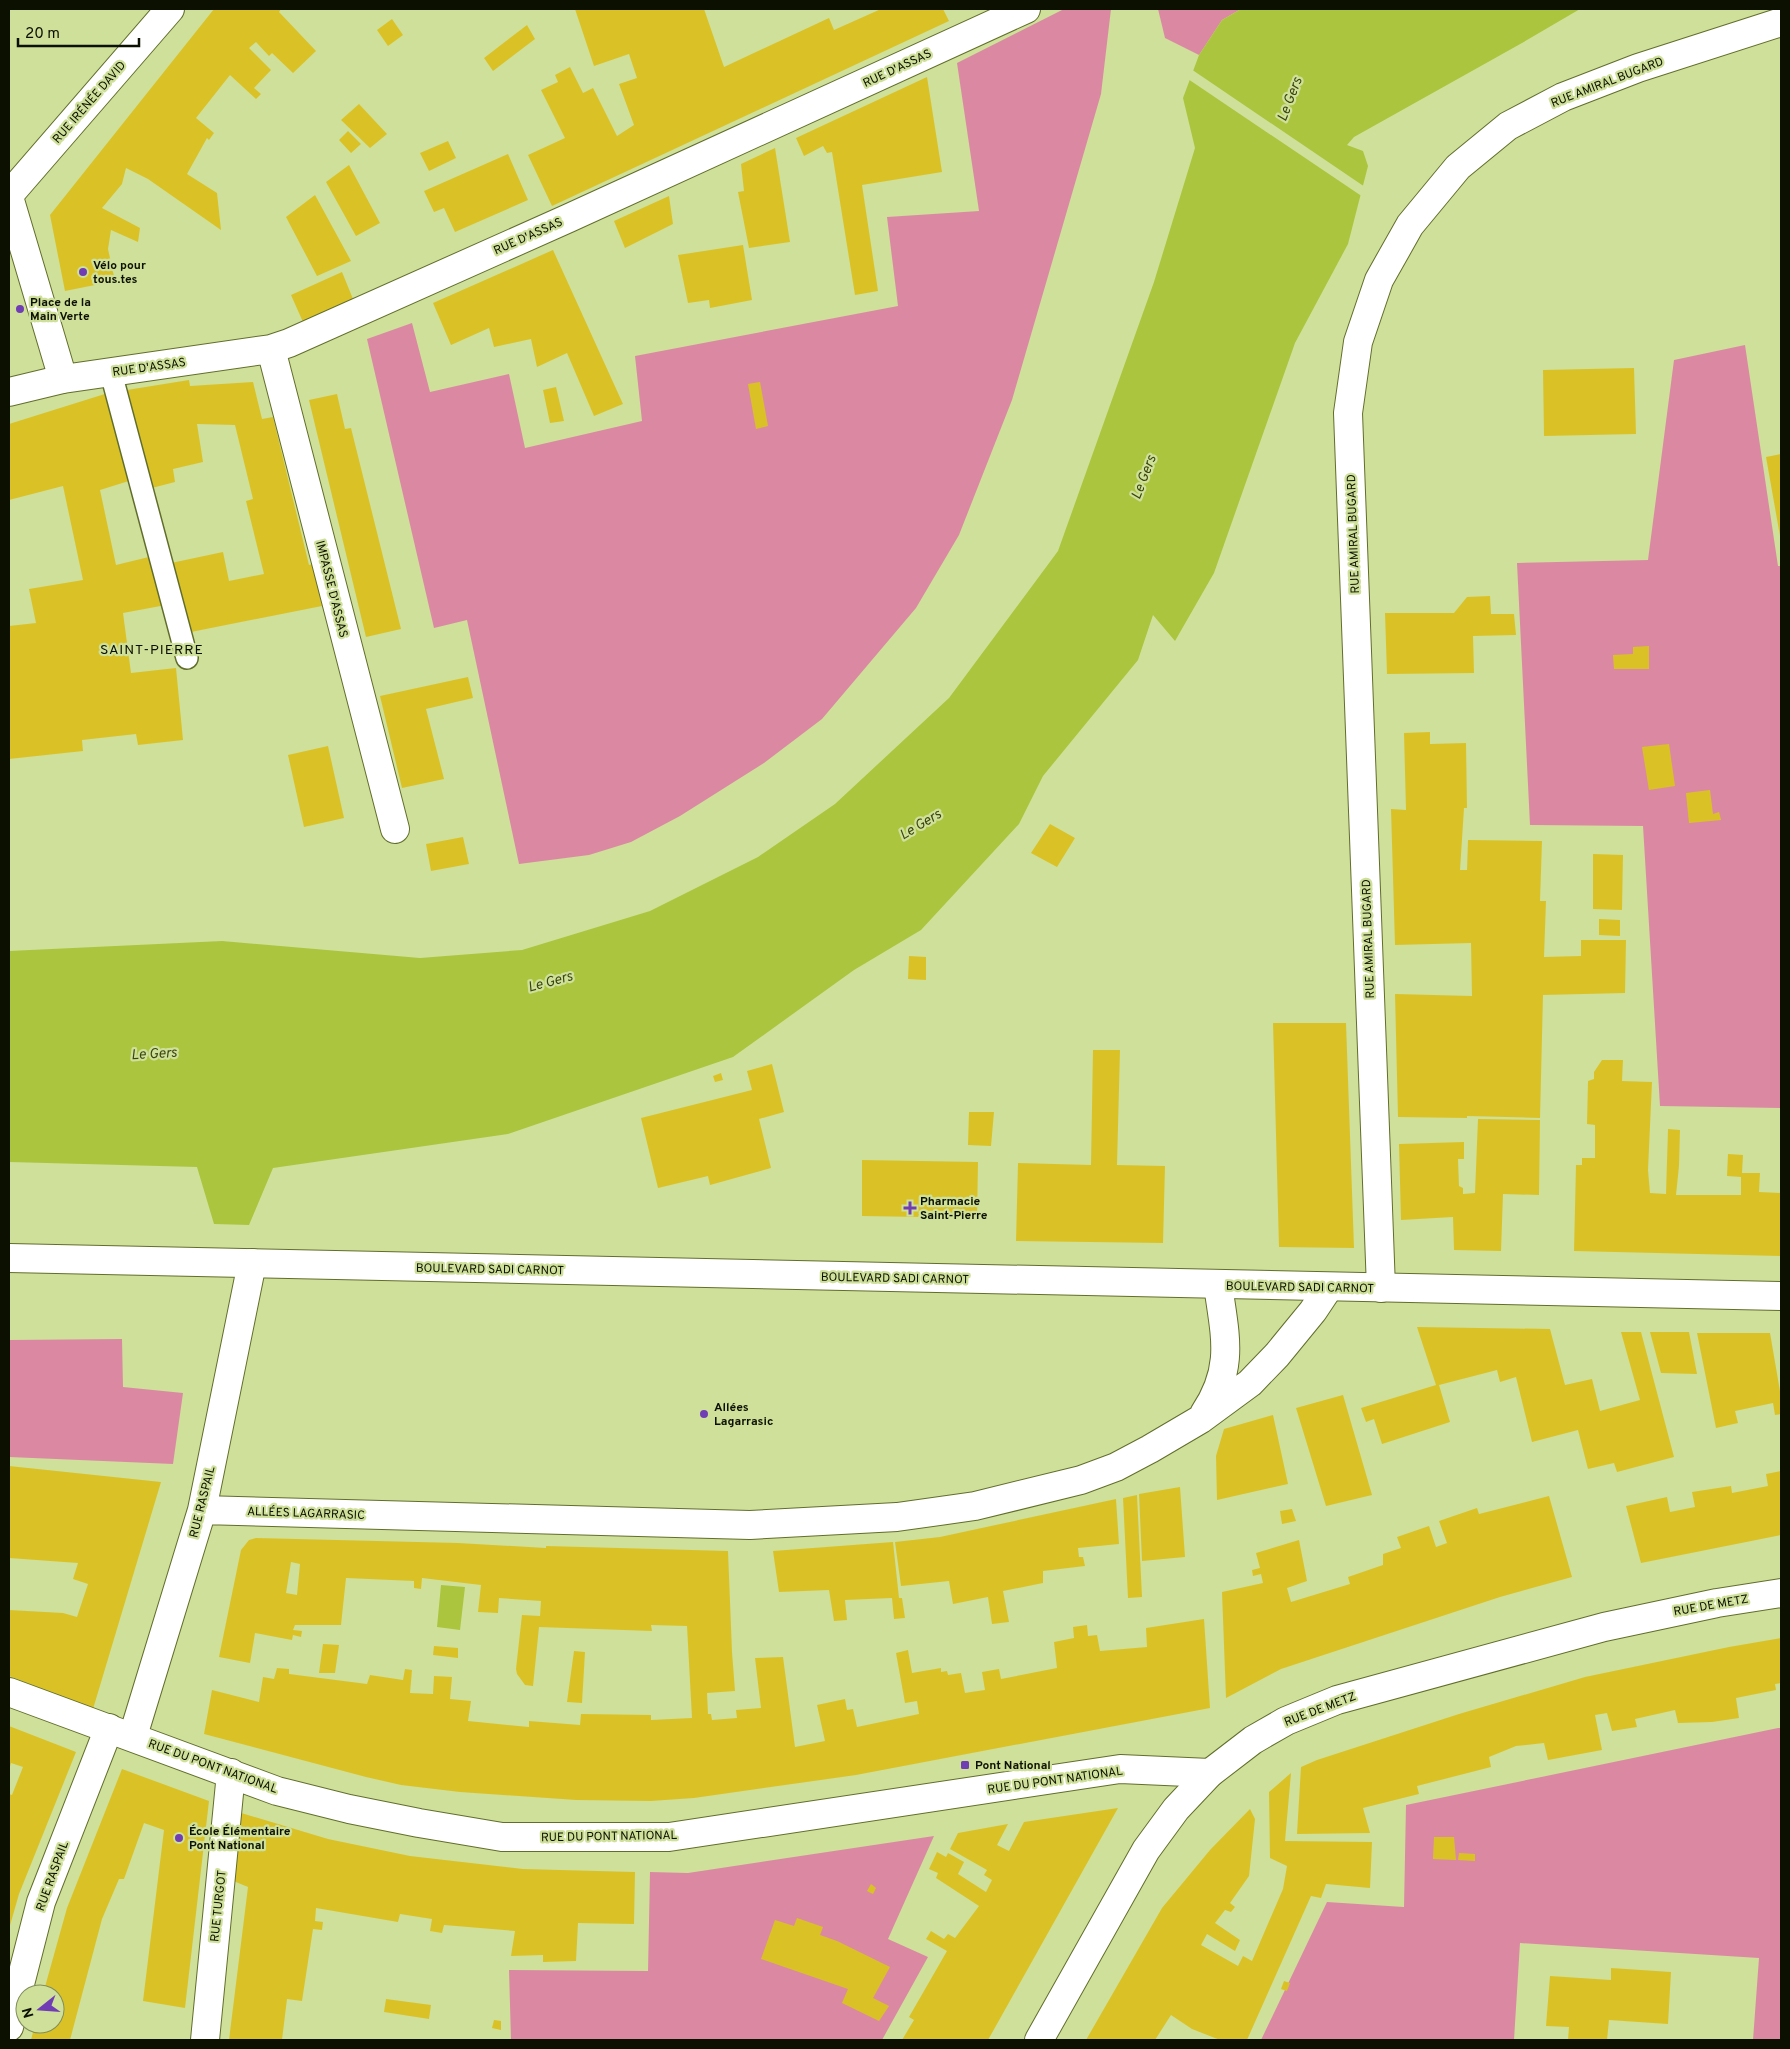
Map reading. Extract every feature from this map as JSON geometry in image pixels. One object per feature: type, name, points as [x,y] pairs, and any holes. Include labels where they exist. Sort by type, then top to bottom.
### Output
[{"type":"street","name":"RUE IRÉNÉE DAVID","points":[[9,196],[170,9]]},
{"type":"street","name":"RUE D'ASSAS","points":[[9,392],[62,379],[271,349],[298,339],[569,218],[1026,9]]},
{"type":"street","name":"RUE AMIRAL BUGARD","points":[[1381,1288],[1348,413],[1358,342],[1379,280],[1410,225],[1458,167],[1508,126],[1563,97],[1588,87],[1638,68],[1781,22]]},
{"type":"street","points":[[9,196],[62,379]]},
{"type":"street","name":"IMPASSE D'ASSAS","points":[[271,349],[394,829]]},
{"type":"street","name":"BOULEVARD SADI CARNOT","points":[[9,1258],[1781,1296]]},
{"type":"street","name":"RUE RASPAIL","points":[[9,2028],[41,1902],[121,1732],[202,1510],[252,1264]]},
{"type":"street","name":"ALLÉES LAGARRASIC","points":[[1201,1419],[1216,1396],[1225,1370],[1226,1343],[1218,1285]]},
{"type":"street","name":"ALLÉES LAGARRASIC","points":[[202,1510],[750,1525],[897,1517],[975,1506],[1081,1480],[1116,1467],[1201,1419],[1250,1383],[1277,1355],[1313,1311],[1329,1287]]},
{"type":"street","name":"RUE DE METZ","points":[[1039,2040],[1146,1850],[1176,1809],[1210,1773],[1253,1740],[1286,1721],[1337,1700],[1604,1627],[1717,1603],[1781,1594]]},
{"type":"street","name":"RUE DU PONT NATIONAL","points":[[9,1692],[278,1791],[419,1824],[502,1837],[670,1837],[1120,1770],[1210,1773]]},
{"type":"street","name":"RUE TURGOT","points":[[205,2040],[231,1773]]},
{"type":"lane","points":[[111,373],[187,658]]},
{"type":"shaded area","points":[[1064,9],[1111,9],[1101,94],[1012,400],[959,535],[916,608],[822,719],[764,763],[680,816],[631,842],[589,855],[519,864],[467,620],[434,628],[367,339],[412,323],[430,392],[509,374],[525,448],[642,421],[635,356],[898,306],[887,217],[979,211],[957,63]]},
{"type":"shaded area","points":[[1158,9],[1241,9],[1222,20],[1199,55],[1165,38]]},
{"type":"shaded area","points":[[1745,345],[1778,566],[1781,566],[1781,1108],[1660,1106],[1643,826],[1530,825],[1517,563],[1648,560],[1674,360]]},
{"type":"shaded area","points":[[122,1339],[123,1387],[183,1393],[173,1464],[9,1457],[9,1340]]},
{"type":"shaded area","points":[[1781,1728],[1781,2040],[1753,2040],[1759,1958],[1520,1943],[1514,2040],[1261,2040],[1327,1902],[1404,1907],[1406,1805]]},
{"type":"shaded area","points":[[934,1836],[888,1939],[928,1957],[882,2040],[511,2040],[509,1970],[648,1971],[650,1872],[688,1873]]},
{"type":"water","name":"Le Gers","points":[[1241,9],[1580,9],[1354,137],[1347,145],[1363,151],[1368,166],[1348,244],[1295,343],[1214,573],[1175,641],[1153,615],[1138,660],[1043,776],[1019,824],[921,930],[854,970],[733,1057],[508,1134],[273,1168],[249,1225],[214,1224],[197,1167],[9,1162],[9,951],[222,941],[420,958],[522,950],[650,911],[758,857],[835,804],[949,698],[1058,551],[1154,282],[1195,148],[1183,98],[1199,55],[1222,20]]},
{"type":"water","points":[[441,1585],[465,1587],[460,1630],[437,1627]]},
{"type":"pier","points":[[1191,69],[1365,187],[1363,197],[1188,79]]},
{"type":"building","points":[[214,9],[281,9],[279,12],[316,51],[293,73],[272,53],[269,56],[256,42],[249,48],[271,70],[254,88],[261,94],[256,99],[230,75],[196,118],[214,133],[209,140],[207,138],[187,174],[217,193],[221,230],[148,179],[126,168],[122,184],[102,208],[140,228],[138,242],[111,230],[108,249],[115,281],[65,291],[50,215]]},
{"type":"building","points":[[575,9],[704,9],[724,67],[829,18],[834,30],[881,9],[943,9],[949,21],[552,206],[528,155],[565,138],[541,90],[558,82],[555,75],[570,67],[583,93],[593,88],[617,136],[634,125],[619,84],[637,78],[629,54],[594,66]]},
{"type":"building","points":[[392,19],[403,35],[388,46],[377,30]]},
{"type":"building","points":[[527,25],[535,39],[493,71],[484,58]]},
{"type":"building","points":[[927,77],[942,172],[862,185],[878,291],[855,295],[832,152],[827,153],[823,146],[804,156],[796,138]]},
{"type":"building","points":[[359,104],[387,134],[370,148],[341,120]]},
{"type":"building","points":[[348,131],[361,144],[351,153],[339,140]]},
{"type":"building","points":[[448,141],[456,158],[429,171],[420,153]]},
{"type":"building","points":[[775,148],[790,242],[749,248],[738,192],[744,191],[741,164]]},
{"type":"building","points":[[508,154],[528,200],[455,232],[444,208],[434,212],[424,191]]},
{"type":"building","points":[[349,165],[380,223],[356,236],[326,182]]},
{"type":"building","points":[[315,195],[351,261],[317,276],[286,217]]},
{"type":"building","points":[[669,196],[673,224],[625,248],[614,221]]},
{"type":"building","points":[[743,245],[752,300],[710,308],[709,300],[688,303],[678,255]]},
{"type":"building","points":[[553,250],[623,404],[594,416],[567,353],[537,367],[531,339],[494,347],[489,328],[451,345],[433,303]]},
{"type":"building","points":[[342,272],[353,299],[303,322],[291,295]]},
{"type":"building","points":[[1634,368],[1636,434],[1544,436],[1543,370]]},
{"type":"building","points":[[189,380],[190,386],[253,382],[262,419],[273,417],[309,565],[313,564],[322,606],[191,632],[171,563],[223,552],[229,581],[264,574],[246,501],[253,499],[235,425],[197,424],[203,462],[173,469],[175,482],[148,489],[127,390]]},
{"type":"building","points":[[760,382],[768,426],[756,429],[748,384]]},
{"type":"building","points":[[556,387],[564,421],[550,423],[543,390]]},
{"type":"building","points":[[108,393],[132,480],[100,490],[116,565],[153,556],[166,605],[123,613],[131,673],[176,668],[183,740],[138,745],[136,734],[82,740],[83,751],[9,759],[9,626],[36,623],[29,589],[83,580],[63,486],[9,500],[9,424]]},
{"type":"building","points":[[337,394],[345,429],[351,428],[401,629],[366,637],[309,400]]},
{"type":"building","points":[[1781,454],[1781,536],[1780,536],[1766,457]]},
{"type":"building","points":[[1490,596],[1491,614],[1514,614],[1516,635],[1473,636],[1474,673],[1387,674],[1385,613],[1454,613],[1467,597]]},
{"type":"building","points":[[1649,646],[1649,669],[1614,669],[1613,655],[1633,654],[1633,647]]},
{"type":"building","points":[[468,677],[473,698],[426,709],[444,779],[402,788],[380,696]]},
{"type":"building","points":[[1430,732],[1430,744],[1466,743],[1467,808],[1464,808],[1460,870],[1467,870],[1468,840],[1542,841],[1540,901],[1546,901],[1544,957],[1581,956],[1581,940],[1626,940],[1625,993],[1543,995],[1540,1118],[1398,1117],[1395,994],[1472,996],[1471,943],[1395,945],[1391,809],[1406,810],[1404,733]]},
{"type":"building","points":[[1669,744],[1675,786],[1649,790],[1642,747]]},
{"type":"building","points":[[328,746],[344,818],[304,827],[288,755]]},
{"type":"building","points":[[1710,790],[1713,814],[1719,812],[1721,820],[1689,823],[1686,793]]},
{"type":"building","points":[[1050,824],[1075,838],[1057,867],[1031,853]]},
{"type":"building","points":[[463,837],[469,864],[431,871],[426,844]]},
{"type":"building","points":[[1593,854],[1623,855],[1622,910],[1593,909]]},
{"type":"building","points":[[1599,919],[1620,920],[1620,936],[1599,935]]},
{"type":"building","points":[[909,956],[926,957],[926,980],[908,979]]},
{"type":"building","points":[[1273,1023],[1346,1023],[1354,1248],[1279,1247]]},
{"type":"building","points":[[1093,1050],[1120,1050],[1117,1165],[1165,1166],[1163,1243],[1016,1241],[1018,1163],[1091,1165]]},
{"type":"building","points":[[1602,1060],[1623,1060],[1622,1081],[1652,1082],[1648,1170],[1650,1193],[1666,1194],[1668,1129],[1680,1130],[1676,1195],[1741,1195],[1741,1177],[1727,1176],[1728,1154],[1743,1155],[1742,1173],[1760,1173],[1759,1192],[1781,1193],[1781,1256],[1574,1251],[1576,1165],[1582,1165],[1582,1158],[1595,1158],[1595,1125],[1587,1124],[1588,1081],[1594,1079],[1594,1072]]},
{"type":"building","points":[[772,1064],[784,1112],[759,1119],[771,1168],[710,1185],[708,1176],[658,1188],[641,1118],[752,1090],[747,1071]]},
{"type":"building","points":[[721,1073],[723,1080],[715,1082],[713,1076]]},
{"type":"building","points":[[969,1112],[994,1112],[991,1146],[968,1145]]},
{"type":"building","points":[[1478,1119],[1540,1120],[1539,1195],[1503,1194],[1501,1251],[1454,1250],[1453,1217],[1401,1220],[1399,1144],[1464,1142],[1464,1159],[1458,1159],[1459,1186],[1463,1188],[1463,1194],[1475,1193]]},
{"type":"building","points":[[862,1160],[978,1162],[977,1218],[862,1216]]},
{"type":"building","points":[[1417,1327],[1550,1329],[1565,1385],[1592,1379],[1600,1411],[1640,1400],[1621,1332],[1641,1332],[1674,1457],[1617,1472],[1614,1463],[1588,1469],[1578,1430],[1532,1442],[1516,1377],[1500,1382],[1497,1370],[1439,1385],[1450,1422],[1382,1444],[1374,1419],[1366,1422],[1361,1408],[1436,1385]]},
{"type":"building","points":[[1650,1332],[1689,1332],[1697,1374],[1661,1373]]},
{"type":"building","points":[[1697,1333],[1770,1333],[1781,1397],[1781,1414],[1775,1415],[1773,1403],[1735,1411],[1738,1423],[1716,1428]]},
{"type":"building","points":[[1343,1395],[1372,1495],[1326,1506],[1296,1408]]},
{"type":"building","points":[[1273,1415],[1288,1484],[1217,1500],[1216,1456],[1224,1429]]},
{"type":"building","points":[[9,1466],[161,1482],[93,1709],[9,1676],[9,1610],[63,1613],[77,1617],[88,1584],[73,1579],[78,1563],[9,1558]]},
{"type":"building","points":[[1781,1471],[1781,1535],[1641,1563],[1626,1506],[1667,1497],[1670,1512],[1695,1507],[1692,1492],[1731,1486],[1732,1493],[1768,1486],[1766,1474]]},
{"type":"building","points":[[1180,1487],[1185,1557],[1142,1561],[1139,1494]]},
{"type":"building","points":[[1137,1495],[1142,1597],[1128,1598],[1123,1498]]},
{"type":"building","points":[[1549,1496],[1572,1577],[1500,1597],[1281,1669],[1226,1698],[1222,1592],[1263,1583],[1261,1574],[1253,1576],[1252,1570],[1260,1568],[1256,1553],[1299,1540],[1307,1581],[1287,1588],[1291,1602],[1350,1584],[1348,1577],[1383,1565],[1383,1554],[1401,1548],[1397,1537],[1429,1526],[1436,1547],[1447,1543],[1439,1521],[1477,1508],[1479,1514]]},
{"type":"building","points":[[1116,1499],[1119,1544],[1078,1548],[1079,1557],[1083,1557],[1085,1566],[1043,1571],[1043,1583],[1003,1591],[1009,1622],[992,1624],[988,1597],[953,1604],[949,1581],[901,1586],[895,1542],[940,1537]]},
{"type":"building","points":[[1292,1509],[1296,1521],[1282,1524],[1280,1511]]},
{"type":"building","points":[[256,1538],[458,1543],[546,1548],[546,1546],[728,1551],[735,1691],[707,1693],[708,1714],[711,1714],[712,1720],[737,1718],[736,1710],[761,1708],[755,1658],[783,1657],[795,1747],[825,1741],[817,1705],[845,1699],[847,1710],[853,1709],[857,1727],[919,1714],[917,1701],[905,1703],[896,1653],[908,1650],[912,1673],[941,1668],[941,1672],[947,1671],[948,1675],[961,1673],[965,1693],[985,1690],[982,1672],[999,1669],[1001,1679],[1057,1668],[1054,1642],[1074,1638],[1073,1627],[1087,1625],[1088,1636],[1097,1635],[1100,1651],[1147,1647],[1146,1628],[1204,1619],[1210,1708],[856,1775],[694,1798],[651,1801],[576,1800],[460,1792],[401,1785],[204,1734],[212,1690],[259,1702],[263,1677],[274,1679],[277,1668],[289,1669],[289,1674],[367,1684],[370,1675],[403,1680],[405,1669],[412,1670],[410,1693],[433,1694],[434,1676],[452,1677],[450,1699],[471,1701],[468,1721],[529,1727],[529,1721],[580,1725],[581,1714],[651,1715],[651,1720],[692,1718],[687,1626],[651,1625],[652,1631],[539,1627],[533,1686],[525,1685],[517,1674],[516,1669],[522,1615],[540,1616],[541,1601],[499,1598],[498,1613],[478,1612],[481,1585],[422,1578],[421,1589],[414,1588],[414,1581],[346,1578],[341,1625],[295,1625],[293,1630],[302,1631],[301,1637],[293,1635],[292,1640],[255,1633],[250,1663],[219,1657],[241,1550],[249,1540]],"holes":[[[291,1562],[300,1564],[297,1595],[286,1593]]]},
{"type":"building","points":[[893,1542],[899,1598],[902,1598],[905,1618],[894,1619],[892,1598],[845,1600],[847,1620],[834,1621],[829,1590],[779,1592],[773,1551]]},
{"type":"building","points":[[1781,1638],[1781,1683],[1775,1684],[1776,1690],[1736,1698],[1739,1718],[1712,1722],[1678,1723],[1675,1710],[1635,1719],[1637,1727],[1612,1731],[1607,1713],[1595,1715],[1602,1750],[1548,1760],[1544,1743],[1516,1746],[1489,1757],[1491,1767],[1417,1786],[1419,1794],[1363,1808],[1370,1833],[1297,1834],[1301,1767],[1317,1760],[1459,1714],[1585,1677]]},
{"type":"building","points":[[323,1644],[339,1645],[335,1673],[319,1673]]},
{"type":"building","points":[[434,1646],[458,1648],[458,1658],[433,1655]]},
{"type":"building","points":[[574,1651],[585,1652],[582,1703],[567,1702]]},
{"type":"building","points":[[9,1726],[76,1752],[19,1894],[9,1929],[9,1794],[12,1795],[23,1767],[11,1763],[9,1770]]},
{"type":"building","points":[[122,1769],[209,1801],[185,2008],[143,2001],[164,1830],[144,1823],[124,1879],[119,1879],[102,1919],[70,2040],[31,2040],[32,2034],[65,2034],[65,1984],[46,1984],[67,1908]]},
{"type":"building","points":[[1291,1773],[1285,1841],[1372,1842],[1370,1888],[1326,1884],[1321,1898],[1311,1896],[1247,2040],[1220,2040],[1192,2029],[1171,2015],[1155,2040],[1086,2040],[1162,1908],[1210,1850],[1250,1809],[1255,1819],[1249,1876],[1230,1903],[1235,1907],[1231,1912],[1225,1910],[1215,1923],[1240,1940],[1235,1951],[1207,1934],[1201,1945],[1238,1966],[1243,1956],[1252,1961],[1283,1889],[1287,1866],[1270,1858],[1269,1792]]},
{"type":"building","points":[[1118,1808],[988,2040],[902,2040],[914,2020],[909,2017],[947,1951],[926,1939],[931,1931],[944,1939],[948,1934],[955,1938],[979,1906],[936,1878],[938,1873],[929,1869],[937,1852],[946,1857],[948,1853],[964,1862],[958,1874],[986,1892],[992,1880],[984,1875],[987,1870],[950,1849],[958,1833],[1008,1824],[997,1845],[1009,1851],[1024,1822]]},
{"type":"building","points":[[238,1812],[328,1839],[410,1856],[523,1869],[635,1872],[634,1924],[578,1923],[576,1961],[543,1962],[543,1955],[511,1956],[515,1931],[444,1925],[442,1933],[430,1931],[432,1919],[400,1914],[398,1922],[316,1908],[315,1921],[323,1922],[322,1930],[313,1929],[302,2001],[287,1999],[282,2040],[229,2040],[248,1887],[231,1880]]},
{"type":"building","points":[[1434,1837],[1454,1837],[1456,1860],[1433,1859]]},
{"type":"building","points":[[1459,1853],[1475,1854],[1475,1861],[1458,1860]]},
{"type":"building","points":[[871,1884],[876,1888],[873,1894],[867,1891]]},
{"type":"building","points":[[797,1918],[823,1927],[820,1935],[837,1941],[890,1967],[873,1998],[889,2006],[879,2021],[842,2003],[848,1989],[761,1959],[775,1920],[794,1926]]},
{"type":"building","points":[[1611,1968],[1671,1972],[1668,2024],[1609,2020],[1607,2040],[1568,2040],[1569,2027],[1546,2026],[1550,1976],[1611,1980]]},
{"type":"building","points":[[1284,1981],[1290,1983],[1287,1991],[1281,1989]]},
{"type":"building","points":[[386,1999],[431,2005],[429,2019],[384,2012]]},
{"type":"building","points":[[494,2020],[501,2021],[501,2030],[492,2028]]},
{"type":"place","name":"Vélo pour tous.tes","points":[[83,272]]},
{"type":"place","name":"Place de la Main Verte","points":[[20,309]]},
{"type":"place","name":"Pharmacie Saint-Pierre","points":[[910,1208]]},
{"type":"place","name":"Allées Lagarrasic","points":[[704,1414]]},
{"type":"place","name":"Pont National","points":[[965,1765]]},
{"type":"place","name":"École Élémentaire Pont National","points":[[179,1838]]},
{"type":"district","name":"SAINT-PIERRE","points":[[152,649]]}]
